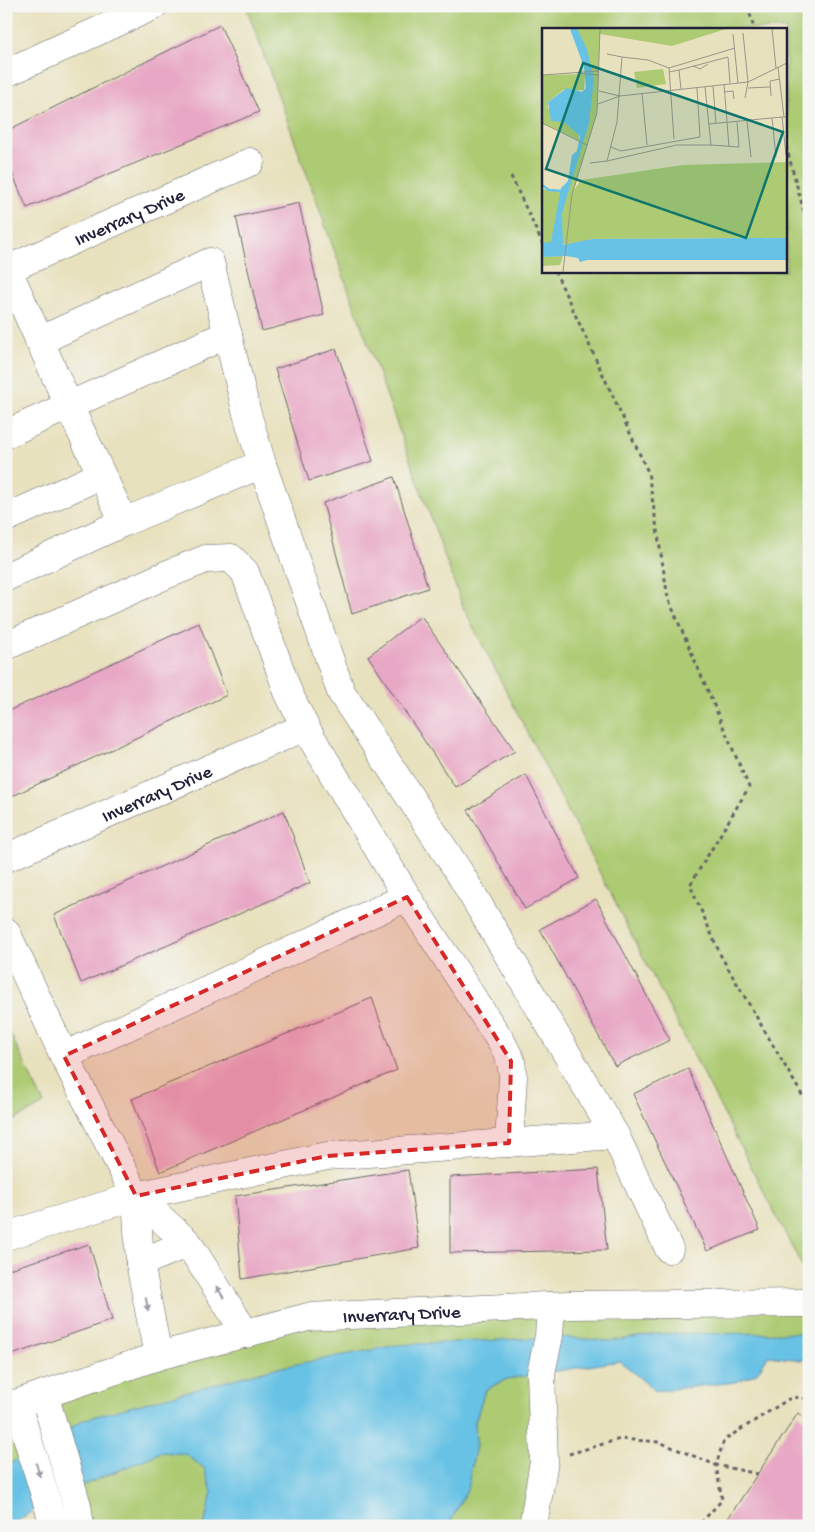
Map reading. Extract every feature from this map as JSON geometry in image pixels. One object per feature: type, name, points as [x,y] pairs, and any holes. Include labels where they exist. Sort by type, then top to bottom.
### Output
[{"type":"street","points":[[6,73],[153,6]]},
{"type":"street","name":"Inverrary Drive","points":[[7,268],[250,162]]},
{"type":"street","points":[[40,341],[210,262],[246,410],[262,464],[341,692],[459,872],[615,1135],[669,1249]]},
{"type":"street","points":[[7,268],[124,522]]},
{"type":"street","points":[[6,434],[228,334]]},
{"type":"street","points":[[6,577],[124,522],[262,464]]},
{"type":"street","points":[[6,518],[101,475]]},
{"type":"street","points":[[6,646],[206,559],[231,558],[245,572],[288,692],[305,727],[407,897],[502,1043],[510,1060],[513,1077],[509,1143]]},
{"type":"street","name":"Inverrary Drive","points":[[6,858],[305,727]]},
{"type":"street","points":[[64,1056],[407,897]]},
{"type":"street","points":[[6,932],[64,1056],[136,1196],[188,1243],[246,1334]]},
{"type":"street","points":[[6,1236],[136,1196],[327,1156],[615,1135]]},
{"type":"street","points":[[136,1196],[140,1263],[158,1356]]},
{"type":"street","points":[[140,1263],[188,1243]]},
{"type":"street","name":"Inverrary Drive","points":[[16,1412],[47,1405],[158,1356],[308,1317],[559,1315],[809,1303]]},
{"type":"street","points":[[533,1526],[544,1461],[546,1387],[541,1373],[559,1315]]},
{"type":"street","points":[[47,1405],[78,1516]]},
{"type":"street","points":[[16,1412],[55,1520]]},
{"type":"path","points":[[748,6],[754,28]]},
{"type":"path","points":[[788,153],[809,230]]},
{"type":"path","points":[[511,176],[542,243]]},
{"type":"path","points":[[555,272],[648,472],[668,598],[749,787],[690,885],[721,956],[809,1107]]},
{"type":"path","points":[[698,1526],[722,1500],[716,1465],[724,1440],[792,1397],[809,1399]]},
{"type":"path","points":[[544,1461],[620,1440],[659,1442],[716,1465],[758,1474]]},
{"type":"highlighted area","points":[[407,897],[511,1061],[509,1143],[327,1156],[136,1196],[64,1056]]},
{"type":"green space","points":[[246,6],[809,6],[809,1270],[803,1268],[463,607]]},
{"type":"green space","points":[[6,1025],[44,1104],[6,1125]]},
{"type":"green space","points":[[809,1303],[809,1346],[250,1385],[6,1504],[6,1407],[308,1317]]},
{"type":"green space","points":[[541,1373],[533,1526],[452,1526],[450,1523],[467,1490],[476,1445],[475,1422],[485,1390],[507,1379]]},
{"type":"green space","points":[[162,1452],[185,1454],[204,1468],[212,1492],[204,1526],[80,1526],[72,1490]]},
{"type":"water","points":[[809,1333],[809,1359],[802,1360],[768,1356],[757,1373],[736,1382],[655,1391],[620,1361],[507,1379],[485,1390],[475,1422],[476,1445],[467,1490],[450,1523],[452,1526],[204,1526],[212,1492],[204,1468],[185,1454],[162,1452],[60,1495],[11,1526],[6,1526],[6,1466],[85,1419],[271,1369],[397,1345],[549,1336],[610,1341],[658,1334]]},
{"type":"building","points":[[220,25],[259,112],[27,208],[6,159],[6,131]]},
{"type":"building","points":[[299,203],[324,315],[262,331],[236,217]]},
{"type":"building","points":[[336,349],[373,461],[309,481],[275,369]]},
{"type":"building","points":[[394,477],[428,588],[352,614],[323,503]]},
{"type":"building","points":[[421,616],[515,751],[455,787],[368,656]]},
{"type":"building","points":[[199,623],[227,695],[6,799],[6,712]]},
{"type":"building","points":[[526,775],[579,878],[525,909],[468,810]]},
{"type":"building","points":[[284,811],[310,883],[81,983],[54,915]]},
{"type":"building","points":[[596,899],[670,1040],[615,1066],[540,929]]},
{"type":"building","points":[[372,998],[397,1070],[160,1172],[132,1099]]},
{"type":"building","points":[[688,1069],[760,1230],[707,1251],[633,1094]]},
{"type":"building","points":[[598,1169],[607,1250],[450,1253],[450,1177]]},
{"type":"building","points":[[408,1170],[419,1248],[242,1279],[235,1196]]},
{"type":"building","points":[[89,1244],[112,1320],[6,1357],[6,1270]]},
{"type":"building","points":[[798,1413],[809,1422],[809,1526],[723,1526]]}]
